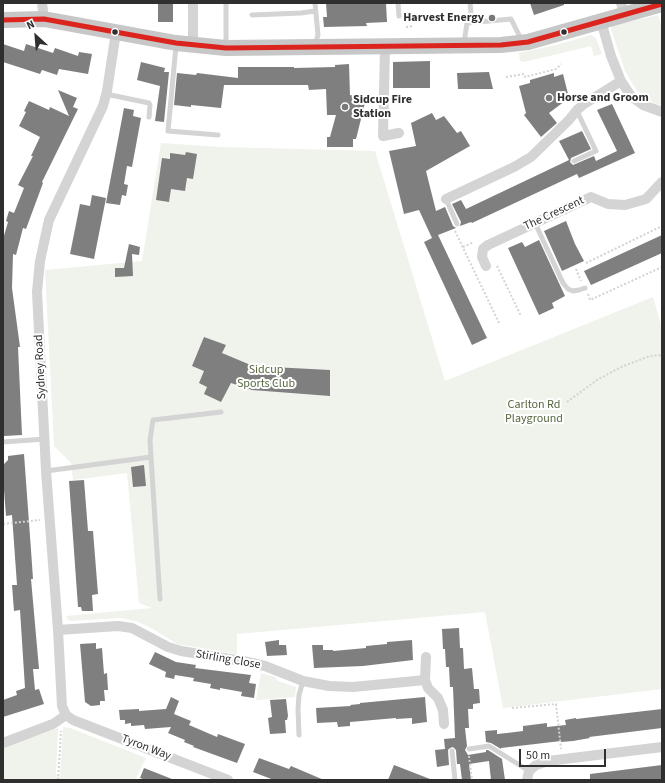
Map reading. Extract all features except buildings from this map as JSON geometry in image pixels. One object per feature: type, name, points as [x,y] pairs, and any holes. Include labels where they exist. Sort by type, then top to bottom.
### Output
[{"type":"main road","points":[[3,20],[44,19],[176,43],[226,48],[463,46],[522,43],[601,21],[623,9],[662,4]]},
{"type":"street","points":[[42,3],[44,19]]},
{"type":"street","points":[[193,3],[193,45]]},
{"type":"street","points":[[601,21],[611,56],[621,81],[631,96],[643,105],[662,112]]},
{"type":"street","name":"Sydney Road","points":[[66,715],[62,706],[46,471],[37,292],[40,261],[49,220],[103,106],[116,32]]},
{"type":"street","points":[[385,47],[383,136],[400,133]]},
{"type":"street","points":[[446,199],[514,167],[531,157],[570,120],[577,110],[621,81]]},
{"type":"street","name":"The Crescent","points":[[486,266],[482,257],[483,249],[488,245],[591,197],[608,204],[625,205],[646,199],[662,182]]},
{"type":"street","name":"Stirling Close","points":[[58,630],[118,626],[132,628],[168,647],[181,652],[243,661],[265,666],[303,681],[329,686],[353,687],[425,680]]},
{"type":"street","points":[[426,657],[425,680],[428,688],[438,698],[443,710],[444,724]]},
{"type":"street","points":[[3,743],[53,724],[66,715]]},
{"type":"street","name":"Tyron Way","points":[[66,715],[73,720],[228,780]]},
{"type":"street","points":[[528,775],[536,765],[548,761],[662,747]]},
{"type":"lane","points":[[226,3],[226,48]]},
{"type":"lane","points":[[314,48],[318,35],[315,3]]},
{"type":"lane","points":[[398,3],[399,16]]},
{"type":"lane","points":[[463,46],[467,23],[471,13],[470,3]]},
{"type":"lane","points":[[252,15],[315,11]]},
{"type":"lane","points":[[467,23],[511,20],[522,43]]},
{"type":"lane","points":[[176,43],[168,131],[218,135]]},
{"type":"lane","points":[[106,94],[149,103],[149,117]]},
{"type":"lane","points":[[574,161],[596,151],[577,110]]},
{"type":"lane","points":[[446,199],[458,224]]},
{"type":"lane","points":[[535,223],[563,283],[568,289],[573,291],[585,288]]},
{"type":"lane","points":[[160,599],[150,440],[154,420],[221,412]]},
{"type":"lane","points":[[3,442],[45,439]]},
{"type":"lane","points":[[46,471],[151,458]]},
{"type":"lane","points":[[299,735],[299,695],[303,681]]},
{"type":"lane","points":[[468,749],[489,746],[528,775]]},
{"type":"lane","points":[[452,751],[455,780]]},
{"type":"path","points":[[406,27],[413,26]]},
{"type":"path","points":[[506,77],[524,74],[525,77],[556,69],[561,64]]},
{"type":"path","points":[[586,263],[662,226]]},
{"type":"path","points":[[454,230],[498,323]]},
{"type":"path","points":[[576,269],[590,300],[662,267]]},
{"type":"path","points":[[567,402],[597,380],[621,367],[650,356],[662,355]]},
{"type":"path","points":[[3,524],[50,520]]},
{"type":"path","points":[[512,708],[556,704],[562,759]]},
{"type":"path","points":[[58,780],[61,728],[66,715]]},
{"type":"path","points":[[468,749],[472,780]]},
{"type":"green space","points":[[658,15],[662,28],[662,106],[654,103],[637,91],[625,71],[611,29],[612,26]]},
{"type":"green space","points":[[591,35],[596,38],[602,54],[594,56],[591,46],[524,62],[520,61],[519,53],[556,45]]},
{"type":"green space","name":"Sidcup Sports Club","points":[[161,143],[221,147],[375,151],[445,381],[653,297],[662,328],[662,689],[503,708],[485,612],[237,634],[237,654],[177,644],[153,629],[136,621],[121,618],[68,620],[66,616],[152,608],[139,603],[127,473],[73,480],[71,463],[54,446],[45,270],[142,261]]},
{"type":"green space","points":[[261,673],[275,677],[278,681],[296,687],[295,697],[256,700]]},
{"type":"green space","points":[[63,727],[70,728],[146,758],[136,779],[138,780],[3,780],[3,747],[58,728],[56,775],[60,777]]},
{"type":"transit line","points":[[3,20],[44,19],[176,43],[226,48],[501,45],[528,42],[662,4]]},
{"type":"place","name":"Harvest Energy","points":[[492,18]]},
{"type":"place","name":"Horse and Groom","points":[[549,98]]},
{"type":"place","name":"Sidcup Fire Station","points":[[345,107]]},
{"type":"park label","name":"Carlton Rd Playground","points":[[534,412]]}]
